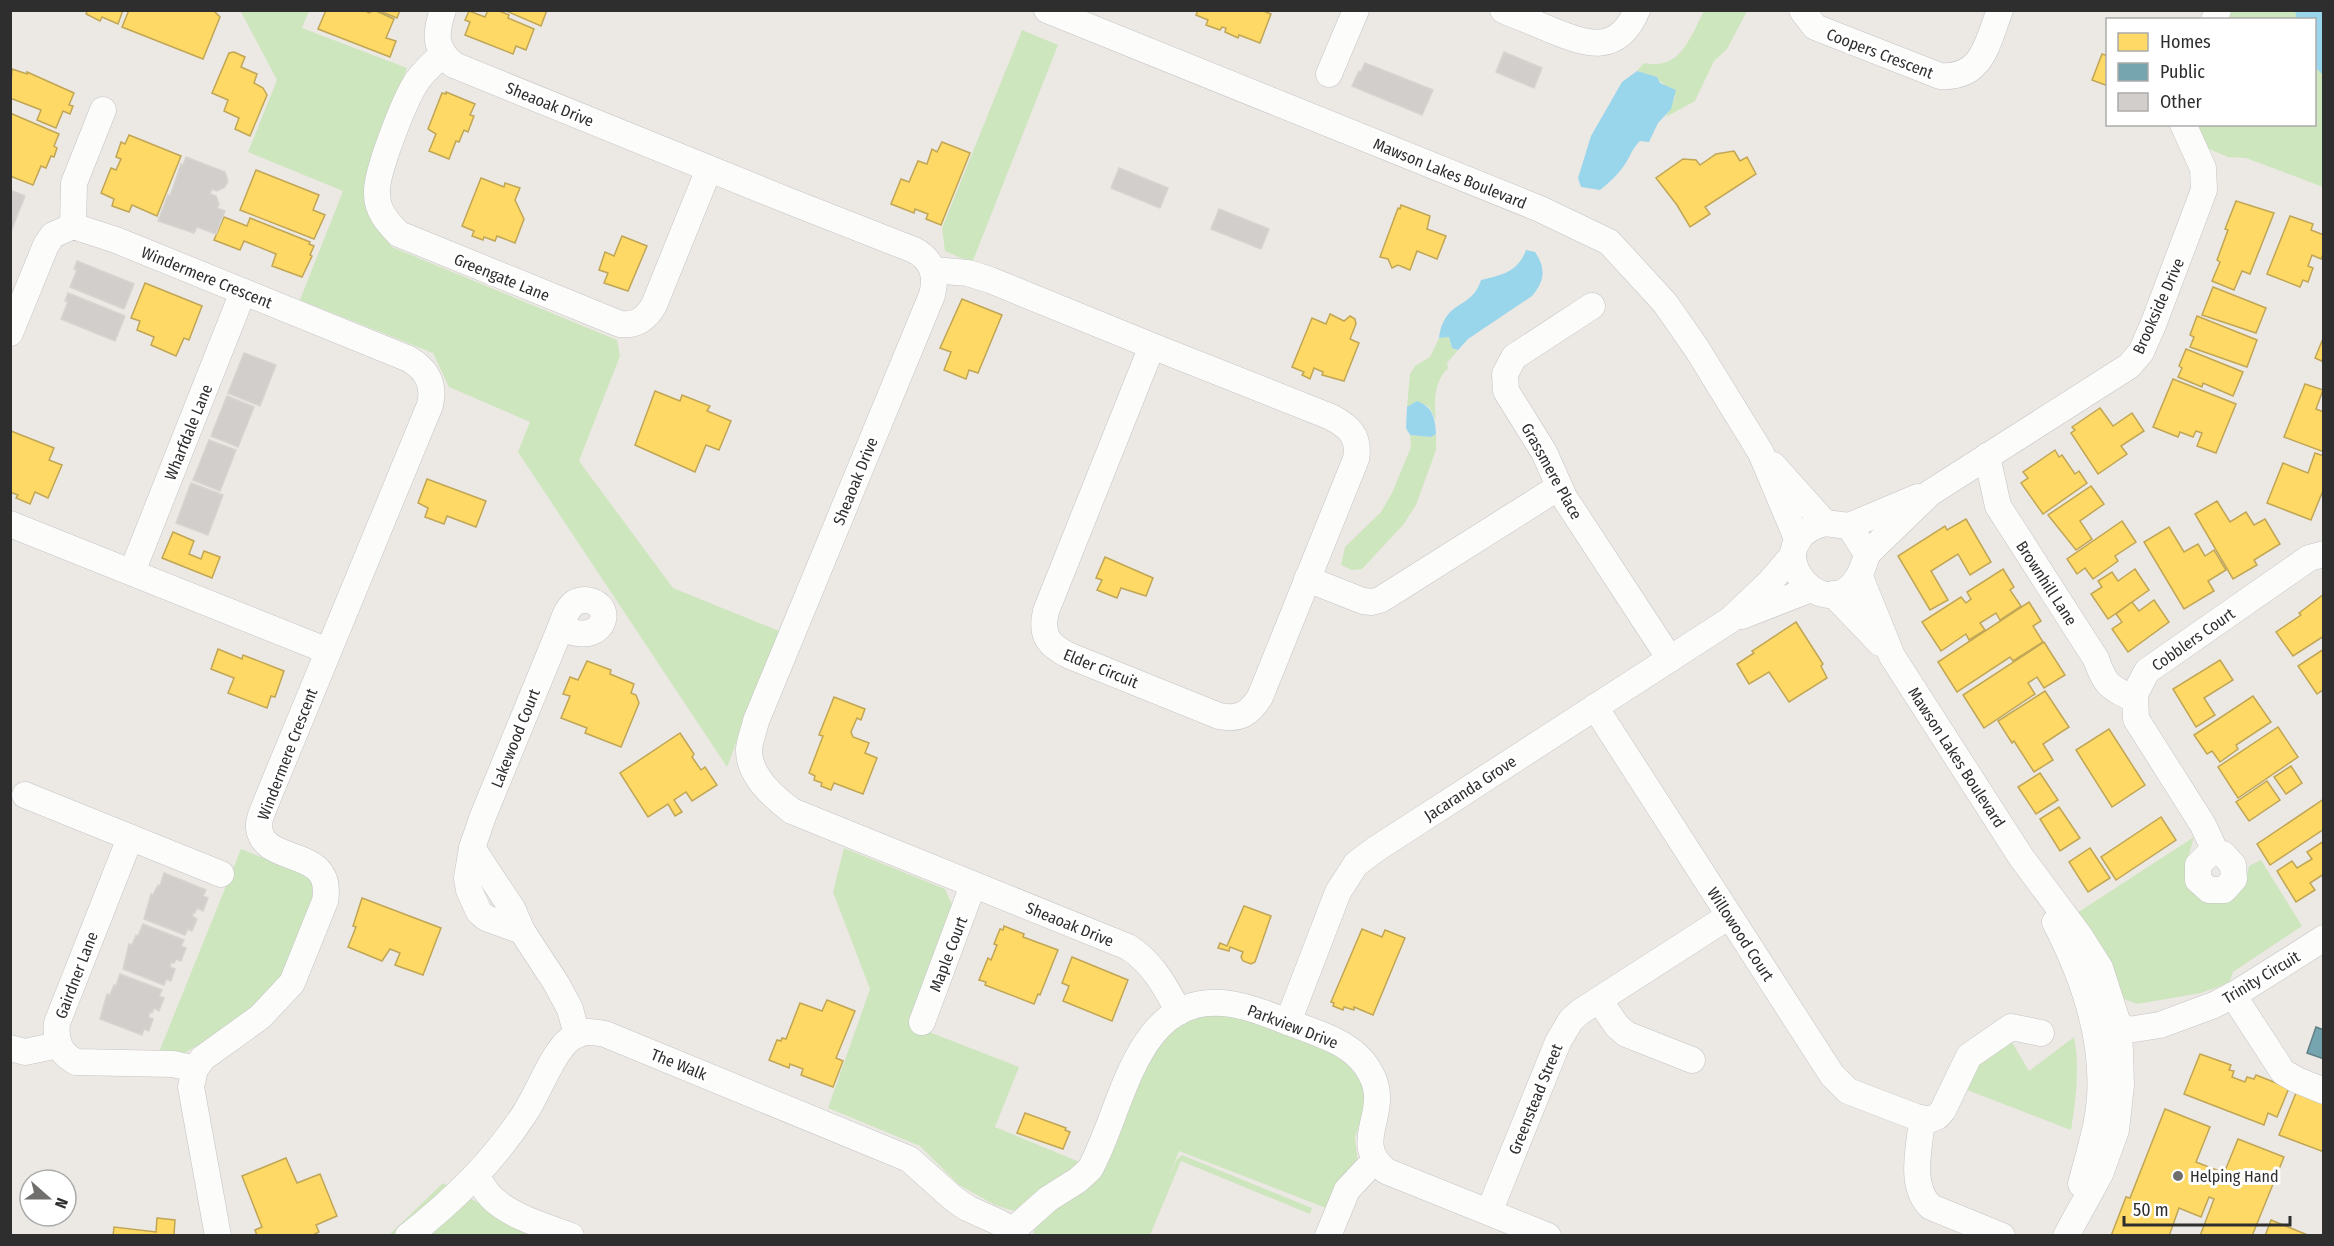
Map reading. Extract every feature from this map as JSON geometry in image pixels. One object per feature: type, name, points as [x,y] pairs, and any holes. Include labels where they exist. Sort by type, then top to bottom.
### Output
[{"type":"street","points":[[443,10],[436,35],[443,54]]},
{"type":"street","name":"Mawson Lakes Boulevard","points":[[1047,10],[1075,16],[1540,209],[1609,242],[1665,303],[1697,349],[1761,453],[1796,548]]},
{"type":"street","points":[[1329,74],[1356,10]]},
{"type":"street","points":[[1503,10],[1583,42],[1599,44],[1612,40],[1627,30],[1637,10]]},
{"type":"street","name":"Coopers Crescent","points":[[1802,10],[1815,27],[1940,76],[1952,77],[1965,73],[1975,66],[1982,55],[2000,10]]},
{"type":"street","name":"Greengate Lane","points":[[443,54],[428,68],[410,93],[378,177],[376,195],[381,212],[388,224],[399,234],[620,324],[638,323],[648,315],[654,305],[709,169]]},
{"type":"street","name":"Sheaoak Drive","points":[[443,54],[454,65],[474,74],[914,250],[926,258],[933,270],[932,295],[756,721],[749,750],[756,772],[772,797],[792,811],[1128,947],[1139,954],[1157,972],[1179,1012]]},
{"type":"street","points":[[10,333],[46,245],[53,235],[73,226],[74,183],[103,110]]},
{"type":"street","name":"Brookside Drive","points":[[1864,565],[1930,493],[2129,366],[2141,352],[2192,226],[2204,190],[2203,168],[2184,126]]},
{"type":"street","name":"Windermere Crescent","points":[[73,226],[409,359],[421,366],[431,383],[430,405],[267,800],[259,826],[261,836],[267,844],[316,867],[325,878],[327,890],[325,901],[292,983],[260,1017],[203,1058],[195,1069]]},
{"type":"street","name":"Elder Circuit","points":[[933,270],[968,273],[990,280],[1332,417],[1349,428],[1356,436],[1358,447],[1356,459],[1260,697],[1252,709],[1238,717],[1220,716],[1055,649],[1050,644],[1044,621],[1152,346]]},
{"type":"street","name":"Wharfdale Lane","points":[[132,572],[243,292]]},
{"type":"street","name":"Grassmere Place","points":[[1592,306],[1514,357],[1505,374],[1506,391],[1544,452],[1559,487],[1670,659]]},
{"type":"street","name":"Mawson Lakes Boulevard","points":[[1761,453],[1837,524]]},
{"type":"street","name":"Brownhill Lane","points":[[1987,456],[1998,506],[2096,659],[2118,670],[2139,688]]},
{"type":"street","name":"Brownhill Lane","points":[[1956,476],[1998,506]]},
{"type":"street","points":[[1307,579],[1363,601],[1380,600],[1559,487]]},
{"type":"street","name":"Brookside Drive","points":[[1837,524],[1930,493]]},
{"type":"street","points":[[10,524],[328,651]]},
{"type":"street","points":[[1837,524],[1864,565],[1843,592],[1822,592],[1805,586],[1798,576],[1796,548],[1804,533],[1837,524]]},
{"type":"street","name":"Jacaranda Grove","points":[[1288,1022],[1338,892],[1356,864],[1730,620],[1769,583],[1796,548]]},
{"type":"street","name":"Cobblers Court","points":[[2139,688],[2147,671],[2309,558],[2324,554]]},
{"type":"street","name":"Mawson Lakes Boulevard","points":[[1864,565],[1893,656],[2021,857],[2066,944],[2084,990],[2107,1027],[2096,1124],[2068,1230]]},
{"type":"street","name":"Mawson Lakes Boulevard","points":[[1822,592],[1893,656]]},
{"type":"street","name":"Jacaranda Grove","points":[[1730,620],[1822,592]]},
{"type":"street","name":"Lakewood Court","points":[[560,629],[472,848],[513,910],[522,931],[556,983],[570,1009],[577,1035]]},
{"type":"street","points":[[2139,688],[2136,719],[2203,825],[2216,853]]},
{"type":"street","name":"Willowood Court","points":[[1595,708],[1840,1085],[1848,1091],[1922,1119]]},
{"type":"street","points":[[25,795],[221,874]]},
{"type":"street","name":"Gairdner Lane","points":[[58,1045],[57,1023],[130,838]]},
{"type":"street","name":"Maple Court","points":[[922,1022],[973,885]]},
{"type":"street","name":"Greenstead Street","points":[[1489,1212],[1561,1036],[1571,1020],[1729,916]]},
{"type":"street","name":"Trinity Circuit","points":[[2107,1027],[2125,1016],[2158,1010],[2196,1010],[2214,1005],[2324,938]]},
{"type":"street","points":[[2233,995],[2283,1072],[2324,1091]]},
{"type":"street","points":[[1599,1000],[1617,1026],[1626,1034],[1692,1060]]},
{"type":"street","name":"Parkview Drive","points":[[1012,1234],[1048,1199],[1078,1180],[1090,1169],[1140,1050],[1161,1024],[1179,1012],[1194,1006],[1228,1003],[1252,1009],[1345,1045],[1365,1063],[1372,1076],[1378,1101],[1369,1144],[1375,1160]]},
{"type":"street","points":[[2001,1236],[1931,1207],[1924,1201],[1918,1184],[1922,1119],[1929,1120],[1944,1110],[1969,1056],[2011,1027],[2040,1033]]},
{"type":"street","name":"The Walk","points":[[577,1035],[593,1031],[605,1034],[909,1159],[954,1199],[967,1208],[999,1222],[1012,1234]]},
{"type":"street","points":[[408,1236],[442,1209],[476,1176],[507,1140],[564,1045],[577,1035]]},
{"type":"street","points":[[10,1048],[25,1052],[58,1045],[64,1054],[76,1062],[173,1065],[195,1069],[191,1087],[218,1236]]},
{"type":"street","points":[[1328,1236],[1347,1190],[1375,1160],[1391,1173],[1548,1236]]},
{"type":"street","points":[[476,1176],[492,1198],[503,1207],[521,1217],[571,1236]]},
{"type":"green space","points":[[238,11],[309,11],[302,28],[407,68],[366,173],[370,218],[392,247],[617,340],[620,356],[579,461],[673,588],[779,631],[727,767],[518,452],[530,422],[449,387],[433,353],[300,300],[343,191],[248,152],[277,80],[241,12]]},
{"type":"green space","points":[[1704,11],[1747,11],[1727,49],[1714,61],[1695,101],[1666,117],[1675,97],[1659,81],[1637,71],[1644,63],[1657,64],[1676,57],[1689,41]]},
{"type":"green space","points":[[2231,11],[2323,11],[2323,187],[2246,158],[2228,157],[2209,149],[2197,134],[2195,126],[2316,126],[2316,18],[2228,18]]},
{"type":"green space","points":[[1022,30],[1058,45],[972,263],[945,251],[942,228]]},
{"type":"green space","points":[[1449,337],[1452,348],[1458,350],[1447,363],[1448,368],[1440,379],[1435,399],[1436,420],[1429,407],[1417,401],[1407,407],[1410,374],[1415,366],[1430,357],[1439,338]]},
{"type":"green space","points":[[1436,434],[1436,450],[1416,505],[1403,525],[1362,569],[1352,570],[1341,565],[1345,547],[1381,512],[1392,493],[1411,447],[1410,435],[1431,437]]},
{"type":"green space","points":[[2194,837],[2185,868],[2232,896],[2245,884],[2249,866],[2261,860],[2302,926],[2233,972],[2229,983],[2201,993],[2137,1004],[2119,997],[2077,913]]},
{"type":"green space","points":[[844,848],[945,889],[955,911],[911,1025],[1019,1067],[995,1127],[1082,1163],[1014,1211],[995,1205],[959,1185],[920,1146],[828,1108],[870,989],[833,892]]},
{"type":"green space","points":[[241,849],[310,877],[317,897],[286,973],[248,1014],[185,1053],[159,1052]]},
{"type":"green space","points":[[1218,1013],[1240,1018],[1307,1043],[1343,1059],[1358,1075],[1365,1092],[1364,1111],[1355,1138],[1358,1164],[1326,1208],[1179,1151],[1170,1175],[1177,1159],[1182,1155],[1312,1208],[1310,1214],[1181,1161],[1150,1235],[1033,1236],[1034,1230],[1163,1037],[1189,1022]]},
{"type":"green space","points":[[2074,1037],[2077,1072],[2071,1130],[1962,1088],[1975,1063],[2010,1039],[2029,1071]]},
{"type":"green space","points":[[443,1183],[535,1235],[388,1236]]},
{"type":"water","points":[[2295,11],[2323,11],[2323,75],[2316,68],[2316,18],[2297,18]]},
{"type":"water","points":[[1637,71],[1657,77],[1660,83],[1676,90],[1671,109],[1658,123],[1649,142],[1640,141],[1615,177],[1607,184],[1600,190],[1581,187],[1578,178],[1591,136],[1622,82]]},
{"type":"water","points":[[1526,250],[1535,252],[1542,269],[1542,280],[1532,296],[1468,339],[1458,350],[1452,348],[1449,337],[1439,338],[1447,316],[1471,297],[1481,280],[1514,268]]},
{"type":"water","points":[[1417,401],[1427,406],[1432,414],[1436,434],[1431,437],[1410,435],[1406,428],[1407,407]]},
{"type":"building: Homes","points":[[84,10],[123,10],[118,24],[102,17],[100,21],[86,14]]},
{"type":"building: Homes","points":[[129,10],[213,10],[220,17],[203,59],[122,27]]},
{"type":"building: Homes","points":[[326,10],[364,10],[369,13],[374,10],[394,19],[386,38],[396,41],[390,57],[318,29]]},
{"type":"building: Homes","points":[[377,10],[400,10],[397,18]]},
{"type":"building: Homes","points":[[488,10],[497,10],[509,15],[508,18],[534,29],[526,50],[516,46],[513,54],[465,35],[470,22],[465,20],[469,11],[485,17]]},
{"type":"building: Homes","points":[[504,10],[547,10],[541,26]]},
{"type":"building: Homes","points":[[1198,10],[1261,10],[1271,14],[1260,43],[1239,35],[1238,38],[1225,32],[1226,28],[1222,27],[1220,30],[1206,25],[1208,20],[1196,15]]},
{"type":"building: Homes","points":[[234,52],[245,57],[241,67],[257,74],[254,83],[263,88],[267,95],[250,136],[235,129],[239,118],[224,111],[228,100],[212,93],[229,53]]},
{"type":"building: Homes","points":[[2102,54],[2106,55],[2106,85],[2092,80]]},
{"type":"building: Homes","points":[[12,69],[27,74],[27,72],[74,93],[69,105],[73,106],[70,114],[63,111],[56,128],[37,120],[41,110],[10,98]]},
{"type":"building: Homes","points":[[446,92],[475,104],[470,115],[474,116],[468,132],[464,130],[459,142],[456,141],[449,159],[429,151],[436,134],[428,129],[442,93],[446,94]]},
{"type":"building: Homes","points":[[10,113],[59,134],[54,146],[57,148],[54,157],[51,156],[46,168],[41,166],[33,185],[10,176]]},
{"type":"building: Homes","points":[[129,135],[181,156],[157,216],[132,205],[129,212],[112,206],[114,199],[101,193],[111,168],[116,170],[121,159],[116,157],[121,142],[125,144]]},
{"type":"building: Homes","points":[[942,142],[970,153],[941,225],[926,219],[928,214],[915,209],[914,213],[891,204],[901,179],[909,182],[918,161],[927,164],[932,149],[937,152]]},
{"type":"building: Homes","points":[[1734,151],[1740,161],[1747,157],[1756,174],[1705,207],[1710,214],[1690,227],[1677,205],[1656,178],[1683,159],[1696,160],[1700,165],[1716,154]]},
{"type":"building: Homes","points":[[256,170],[319,195],[313,210],[325,215],[314,239],[240,210]]},
{"type":"building: Homes","points":[[481,178],[504,187],[505,183],[520,188],[515,200],[524,219],[515,243],[497,236],[495,241],[484,237],[483,240],[472,236],[474,231],[462,226]]},
{"type":"building: Homes","points":[[2236,201],[2274,213],[2250,274],[2242,271],[2234,290],[2212,281],[2220,262],[2217,260],[2228,230],[2225,229]]},
{"type":"building: Homes","points":[[1401,205],[1430,216],[1427,229],[1446,236],[1437,259],[1417,251],[1410,270],[1398,265],[1392,268],[1388,259],[1380,257]]},
{"type":"building: Homes","points":[[2290,216],[2313,224],[2311,230],[2324,235],[2324,252],[2321,259],[2312,255],[2308,266],[2313,268],[2308,282],[2303,280],[2300,287],[2267,274]]},
{"type":"building: Homes","points":[[224,217],[247,226],[250,218],[310,242],[309,244],[314,246],[310,255],[312,256],[302,277],[272,266],[276,254],[244,241],[240,250],[214,240]]},
{"type":"building: Homes","points":[[622,236],[647,246],[628,291],[604,283],[608,273],[599,270],[605,252],[614,256]]},
{"type":"building: Homes","points":[[145,283],[202,306],[189,340],[184,338],[176,356],[151,345],[154,337],[137,330],[140,321],[131,318]]},
{"type":"building: Homes","points":[[2213,287],[2266,308],[2256,333],[2202,315]]},
{"type":"building: Homes","points":[[962,299],[1002,315],[978,373],[969,370],[966,379],[944,370],[951,352],[940,348]]},
{"type":"building: Homes","points":[[1330,314],[1344,321],[1350,316],[1355,319],[1356,324],[1350,339],[1359,343],[1344,381],[1322,375],[1323,372],[1314,368],[1310,379],[1302,375],[1304,372],[1292,367],[1312,318],[1326,324]]},
{"type":"building: Homes","points":[[2197,316],[2257,340],[2247,367],[2190,347],[2194,337],[2190,335]]},
{"type":"building: Homes","points":[[2324,336],[2324,362],[2315,358]]},
{"type":"building: Homes","points":[[2186,349],[2243,372],[2233,396],[2203,383],[2202,387],[2178,377],[2182,368],[2179,366]]},
{"type":"building: Homes","points":[[2173,379],[2236,404],[2216,453],[2197,446],[2202,433],[2196,431],[2193,437],[2180,432],[2178,437],[2153,427]]},
{"type":"building: Homes","points":[[2305,384],[2323,390],[2316,409],[2324,412],[2324,452],[2284,437]]},
{"type":"building: Homes","points":[[655,391],[680,401],[682,395],[710,406],[707,411],[731,421],[719,450],[706,445],[695,472],[635,445]]},
{"type":"building: Homes","points":[[2100,408],[2113,426],[2132,413],[2144,431],[2121,446],[2127,454],[2098,474],[2071,433],[2075,430],[2072,427]]},
{"type":"building: Homes","points":[[11,431],[54,448],[49,460],[62,465],[48,498],[35,492],[30,504],[16,498],[18,495],[10,492]]},
{"type":"building: Homes","points":[[2055,450],[2059,457],[2062,455],[2075,474],[2079,471],[2087,483],[2043,514],[2021,483],[2028,478],[2023,472]]},
{"type":"building: Homes","points":[[2315,453],[2324,456],[2324,488],[2311,520],[2267,503],[2283,463],[2308,473]]},
{"type":"building: Homes","points":[[427,479],[486,501],[476,527],[447,516],[444,524],[425,517],[428,508],[418,503]]},
{"type":"building: Homes","points":[[2091,486],[2104,504],[2080,521],[2092,539],[2076,550],[2048,515]]},
{"type":"building: Homes","points":[[2217,501],[2230,522],[2246,512],[2254,525],[2265,519],[2280,544],[2254,560],[2257,565],[2233,579],[2195,514]]},
{"type":"building: Homes","points":[[1966,519],[1991,562],[1970,575],[1958,554],[1931,571],[1948,600],[1930,610],[1898,556],[1945,526],[1947,530]]},
{"type":"building: Homes","points":[[2122,521],[2136,542],[2115,556],[2118,561],[2093,579],[2085,568],[2077,574],[2067,559]]},
{"type":"building: Homes","points":[[2169,527],[2184,552],[2198,544],[2205,556],[2214,550],[2226,570],[2208,581],[2214,591],[2184,609],[2144,542]]},
{"type":"building: Homes","points":[[173,532],[194,541],[189,554],[201,559],[204,551],[220,557],[212,578],[162,558]]},
{"type":"building: Homes","points":[[1105,557],[1153,578],[1146,596],[1121,588],[1117,598],[1097,590],[1102,580],[1096,578]]},
{"type":"building: Homes","points":[[2003,569],[2014,587],[2010,590],[2021,606],[2000,620],[1996,613],[1980,623],[1985,630],[1969,640],[1966,634],[1941,651],[1922,622],[1961,597],[1966,603],[1971,599],[1967,592]]},
{"type":"building: Homes","points":[[2135,569],[2149,590],[2108,619],[2091,594],[2102,587],[2098,581],[2112,572],[2118,581]]},
{"type":"building: Homes","points":[[2324,594],[2324,636],[2293,656],[2276,632],[2301,615],[2299,613]]},
{"type":"building: Homes","points":[[2154,600],[2169,622],[2128,652],[2112,629],[2122,622],[2116,614],[2132,602],[2139,611]]},
{"type":"building: Homes","points":[[2029,602],[2041,621],[2033,626],[2043,642],[2013,661],[2010,657],[1957,692],[1938,662]]},
{"type":"building: Homes","points":[[1796,622],[1823,664],[1821,666],[1827,678],[1789,702],[1769,672],[1749,684],[1737,664],[1754,653],[1752,651]]},
{"type":"building: Homes","points":[[2044,642],[2065,675],[2044,688],[2037,677],[2028,683],[2035,694],[1984,728],[1963,695]]},
{"type":"building: Homes","points":[[218,649],[242,659],[243,655],[284,671],[275,697],[271,696],[267,708],[228,693],[234,678],[211,669]]},
{"type":"building: Homes","points":[[2324,649],[2324,689],[2317,694],[2298,666]]},
{"type":"building: Homes","points":[[2220,660],[2233,680],[2204,698],[2215,715],[2196,727],[2173,689]]},
{"type":"building: Homes","points":[[587,661],[611,670],[610,674],[634,684],[631,693],[636,695],[639,703],[621,747],[585,733],[587,728],[561,718],[570,696],[563,694],[570,677],[578,680]]},
{"type":"building: Homes","points":[[2045,691],[2069,727],[2043,744],[2053,760],[2034,772],[1998,721]]},
{"type":"building: Homes","points":[[2253,696],[2271,722],[2236,745],[2238,749],[2220,762],[2212,751],[2207,754],[2194,735]]},
{"type":"building: Homes","points":[[834,697],[865,709],[861,720],[857,718],[851,732],[853,737],[869,743],[865,753],[877,758],[863,794],[834,783],[831,790],[821,786],[822,783],[814,780],[815,776],[809,773],[823,736],[819,735]]},
{"type":"building: Homes","points":[[2278,727],[2298,757],[2238,798],[2218,767]]},
{"type":"building: Homes","points":[[2109,729],[2145,785],[2112,807],[2076,750]]},
{"type":"building: Homes","points":[[680,733],[694,754],[692,757],[701,770],[705,767],[717,785],[692,801],[686,792],[674,800],[682,812],[675,816],[668,804],[648,817],[620,773]]},
{"type":"building: Homes","points":[[2291,766],[2302,783],[2286,794],[2274,777]]},
{"type":"building: Homes","points":[[2040,773],[2058,800],[2036,814],[2018,787]]},
{"type":"building: Homes","points":[[2267,781],[2280,800],[2249,821],[2236,802]]},
{"type":"building: Homes","points":[[2324,799],[2324,829],[2270,865],[2257,844]]},
{"type":"building: Homes","points":[[2059,807],[2080,838],[2060,851],[2040,819]]},
{"type":"building: Homes","points":[[2161,817],[2176,840],[2116,880],[2101,857]]},
{"type":"building: Homes","points":[[2324,841],[2324,874],[2310,883],[2315,890],[2296,902],[2277,871],[2292,861],[2297,868],[2312,859],[2307,852]]},
{"type":"building: Homes","points":[[2090,848],[2110,878],[2088,892],[2069,862]]},
{"type":"building: Homes","points":[[362,898],[441,928],[423,975],[395,965],[400,953],[390,949],[382,961],[348,947],[356,927],[353,926]]},
{"type":"building: Homes","points":[[1244,906],[1271,916],[1255,962],[1251,964],[1243,961],[1241,957],[1243,952],[1230,947],[1229,951],[1218,948],[1220,943],[1227,946]]},
{"type":"building: Homes","points":[[1004,926],[1024,934],[1023,937],[1058,950],[1040,995],[1038,994],[1034,1004],[985,985],[986,982],[979,980],[988,958],[991,960],[997,945],[994,944],[1000,929],[1003,930]]},
{"type":"building: Homes","points":[[1362,929],[1382,937],[1385,930],[1405,938],[1373,1015],[1354,1007],[1354,1010],[1344,1007],[1343,1010],[1333,1006],[1334,1003],[1331,1002]]},
{"type":"building: Homes","points":[[1072,957],[1128,980],[1112,1021],[1063,1001],[1069,986],[1062,983]]},
{"type":"building: Homes","points":[[827,1000],[855,1011],[836,1058],[843,1061],[833,1087],[801,1075],[803,1069],[790,1064],[789,1068],[769,1060],[777,1040],[786,1039],[800,1003],[822,1011]]},
{"type":"building: Homes","points":[[2200,1054],[2231,1065],[2229,1070],[2234,1071],[2232,1077],[2245,1082],[2247,1077],[2254,1079],[2256,1075],[2289,1088],[2277,1117],[2268,1113],[2264,1125],[2184,1094]]},
{"type":"building: Homes","points":[[2296,1093],[2324,1104],[2324,1152],[2279,1135]]},
{"type":"building: Homes","name":"Helping Hand","points":[[2165,1109],[2210,1127],[2196,1162],[2219,1171],[2214,1181],[2220,1183],[2238,1139],[2284,1157],[2252,1236],[2200,1236],[2214,1199],[2209,1197],[2201,1217],[2179,1208],[2169,1236],[2111,1236],[2126,1197],[2130,1198]]},
{"type":"building: Homes","points":[[1025,1113],[1066,1128],[1065,1130],[1070,1132],[1063,1149],[1017,1133]]},
{"type":"building: Homes","points":[[286,1158],[297,1183],[320,1174],[337,1216],[316,1225],[319,1232],[311,1236],[257,1236],[255,1230],[262,1227],[242,1176]]},
{"type":"building: Homes","points":[[157,1218],[175,1220],[174,1235],[180,1236],[113,1236],[114,1227],[156,1232]]},
{"type":"building: Homes","name":"Helping Hand","points":[[2271,1220],[2310,1236],[2265,1236]]},
{"type":"building: Public","points":[[2316,1027],[2324,1030],[2324,1059],[2307,1053]]},
{"type":"building: Other","points":[[1504,52],[1542,68],[1534,88],[1496,72]]},
{"type":"building: Other","points":[[1365,63],[1433,90],[1422,115],[1352,86]]},
{"type":"building: Other","points":[[186,157],[225,172],[228,181],[225,187],[217,191],[212,189],[210,194],[216,196],[219,204],[217,208],[225,211],[216,234],[197,227],[194,233],[158,221]]},
{"type":"building: Other","points":[[1119,168],[1168,188],[1160,208],[1111,188]]},
{"type":"building: Other","points":[[10,190],[25,196],[10,234]]},
{"type":"building: Other","points":[[1219,209],[1269,229],[1261,249],[1211,229]]},
{"type":"building: Other","points":[[77,261],[134,284],[124,309],[70,287],[77,270],[74,269]]},
{"type":"building: Other","points":[[68,293],[125,316],[115,341],[61,319],[68,302],[65,301]]},
{"type":"building: Other","points":[[244,353],[276,365],[260,406],[228,393]]},
{"type":"building: Other","points":[[227,396],[254,407],[238,447],[211,436]]},
{"type":"building: Other","points":[[209,440],[236,450],[220,491],[193,480]]},
{"type":"building: Other","points":[[191,483],[223,495],[208,535],[176,523]]},
{"type":"building: Other","points":[[164,873],[206,890],[203,896],[208,898],[203,911],[197,908],[194,912],[192,916],[197,919],[192,931],[188,929],[185,935],[144,919],[151,894],[153,895],[158,885],[160,886]]},
{"type":"building: Other","points":[[143,924],[184,940],[181,946],[186,948],[181,961],[176,959],[174,963],[171,962],[170,967],[175,969],[171,981],[166,979],[164,985],[123,969],[129,944],[132,945]]},
{"type":"building: Other","points":[[120,974],[162,990],[159,996],[164,998],[159,1011],[154,1008],[152,1013],[150,1012],[148,1017],[153,1019],[149,1031],[144,1029],[142,1035],[100,1019],[107,994],[110,995],[114,985],[116,986]]},
{"type":"place","name":"Helping Hand","points":[[2178,1176]]}]
